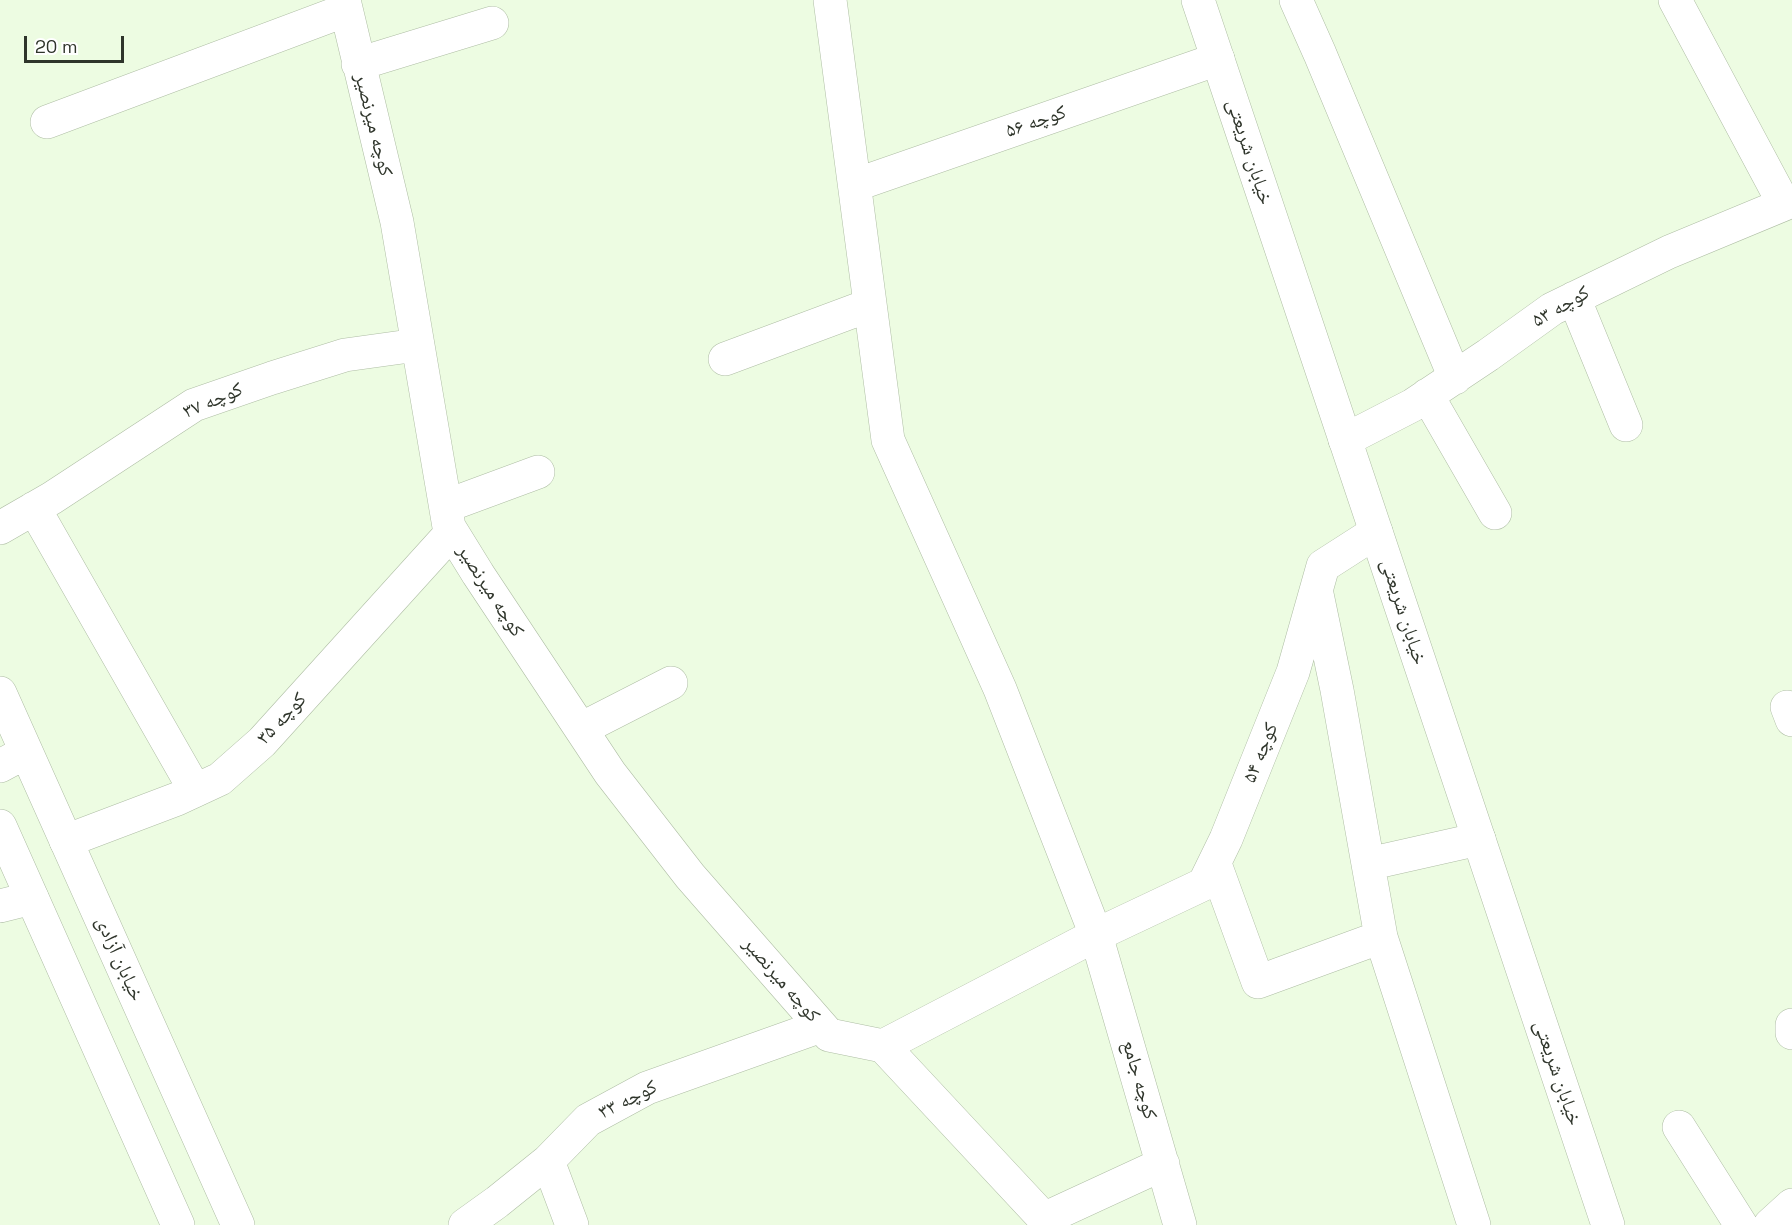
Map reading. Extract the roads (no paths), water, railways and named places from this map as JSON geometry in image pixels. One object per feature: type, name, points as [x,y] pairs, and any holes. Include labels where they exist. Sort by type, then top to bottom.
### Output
[{"type":"street","name":"کوچه جامع","points":[[830,0],[888,440],[1000,689],[1096,935],[1180,1225]]},
{"type":"street","name":"خیابان شریعتی","points":[[1198,0],[1608,1225]]},
{"type":"street","points":[[1296,0],[1455,378]]},
{"type":"street","points":[[1675,0],[1788,202]]},
{"type":"street","points":[[47,122],[345,5]]},
{"type":"street","name":"کوچه میرنصیر","points":[[345,5],[397,222],[449,519],[610,773],[690,876],[829,1035],[883,1046]]},
{"type":"street","points":[[358,64],[492,23]]},
{"type":"street","name":"کوچه ۵۶","points":[[855,184],[1218,58]]},
{"type":"street","name":"کوچه ۵۳","points":[[1345,440],[1413,405],[1552,309],[1669,252],[1788,202]]},
{"type":"street","points":[[1574,298],[1626,425]]},
{"type":"street","points":[[725,359],[870,305]]},
{"type":"street","name":"کوچه ۳۷","points":[[0,528],[194,405],[345,355],[417,345]]},
{"type":"street","points":[[1427,395],[1495,513]]},
{"type":"street","points":[[449,519],[538,472]]},
{"type":"street","points":[[34,508],[195,790]]},
{"type":"street","name":"کوچه ۳۵","points":[[66,841],[220,779],[262,742],[449,519]]},
{"type":"street","name":"کوچه ۵۴","points":[[883,1046],[1096,935],[1204,884],[1227,839],[1293,672],[1323,566],[1376,532]]},
{"type":"street","points":[[1316,590],[1381,937],[1474,1225]]},
{"type":"street","points":[[581,729],[671,683]]},
{"type":"street","name":"خیابان آزادی","points":[[0,693],[13,759],[66,841],[238,1225]]},
{"type":"street","points":[[0,826],[178,1225]]},
{"type":"street","points":[[1368,864],[1479,838]]},
{"type":"street","points":[[1215,864],[1258,982],[1381,937]]},
{"type":"street","points":[[0,906],[32,898]]},
{"type":"street","points":[[1792,1024],[1792,1033]]},
{"type":"street","name":"کوچه ۳۳","points":[[465,1225],[548,1161],[588,1120],[647,1088],[821,1026]]},
{"type":"street","points":[[883,1046],[1048,1222],[1163,1164]]},
{"type":"street","points":[[1679,1127],[1741,1225]]},
{"type":"street","points":[[548,1161],[572,1225]]},
{"type":"street","points":[[1770,1225],[1792,1205]]}]
